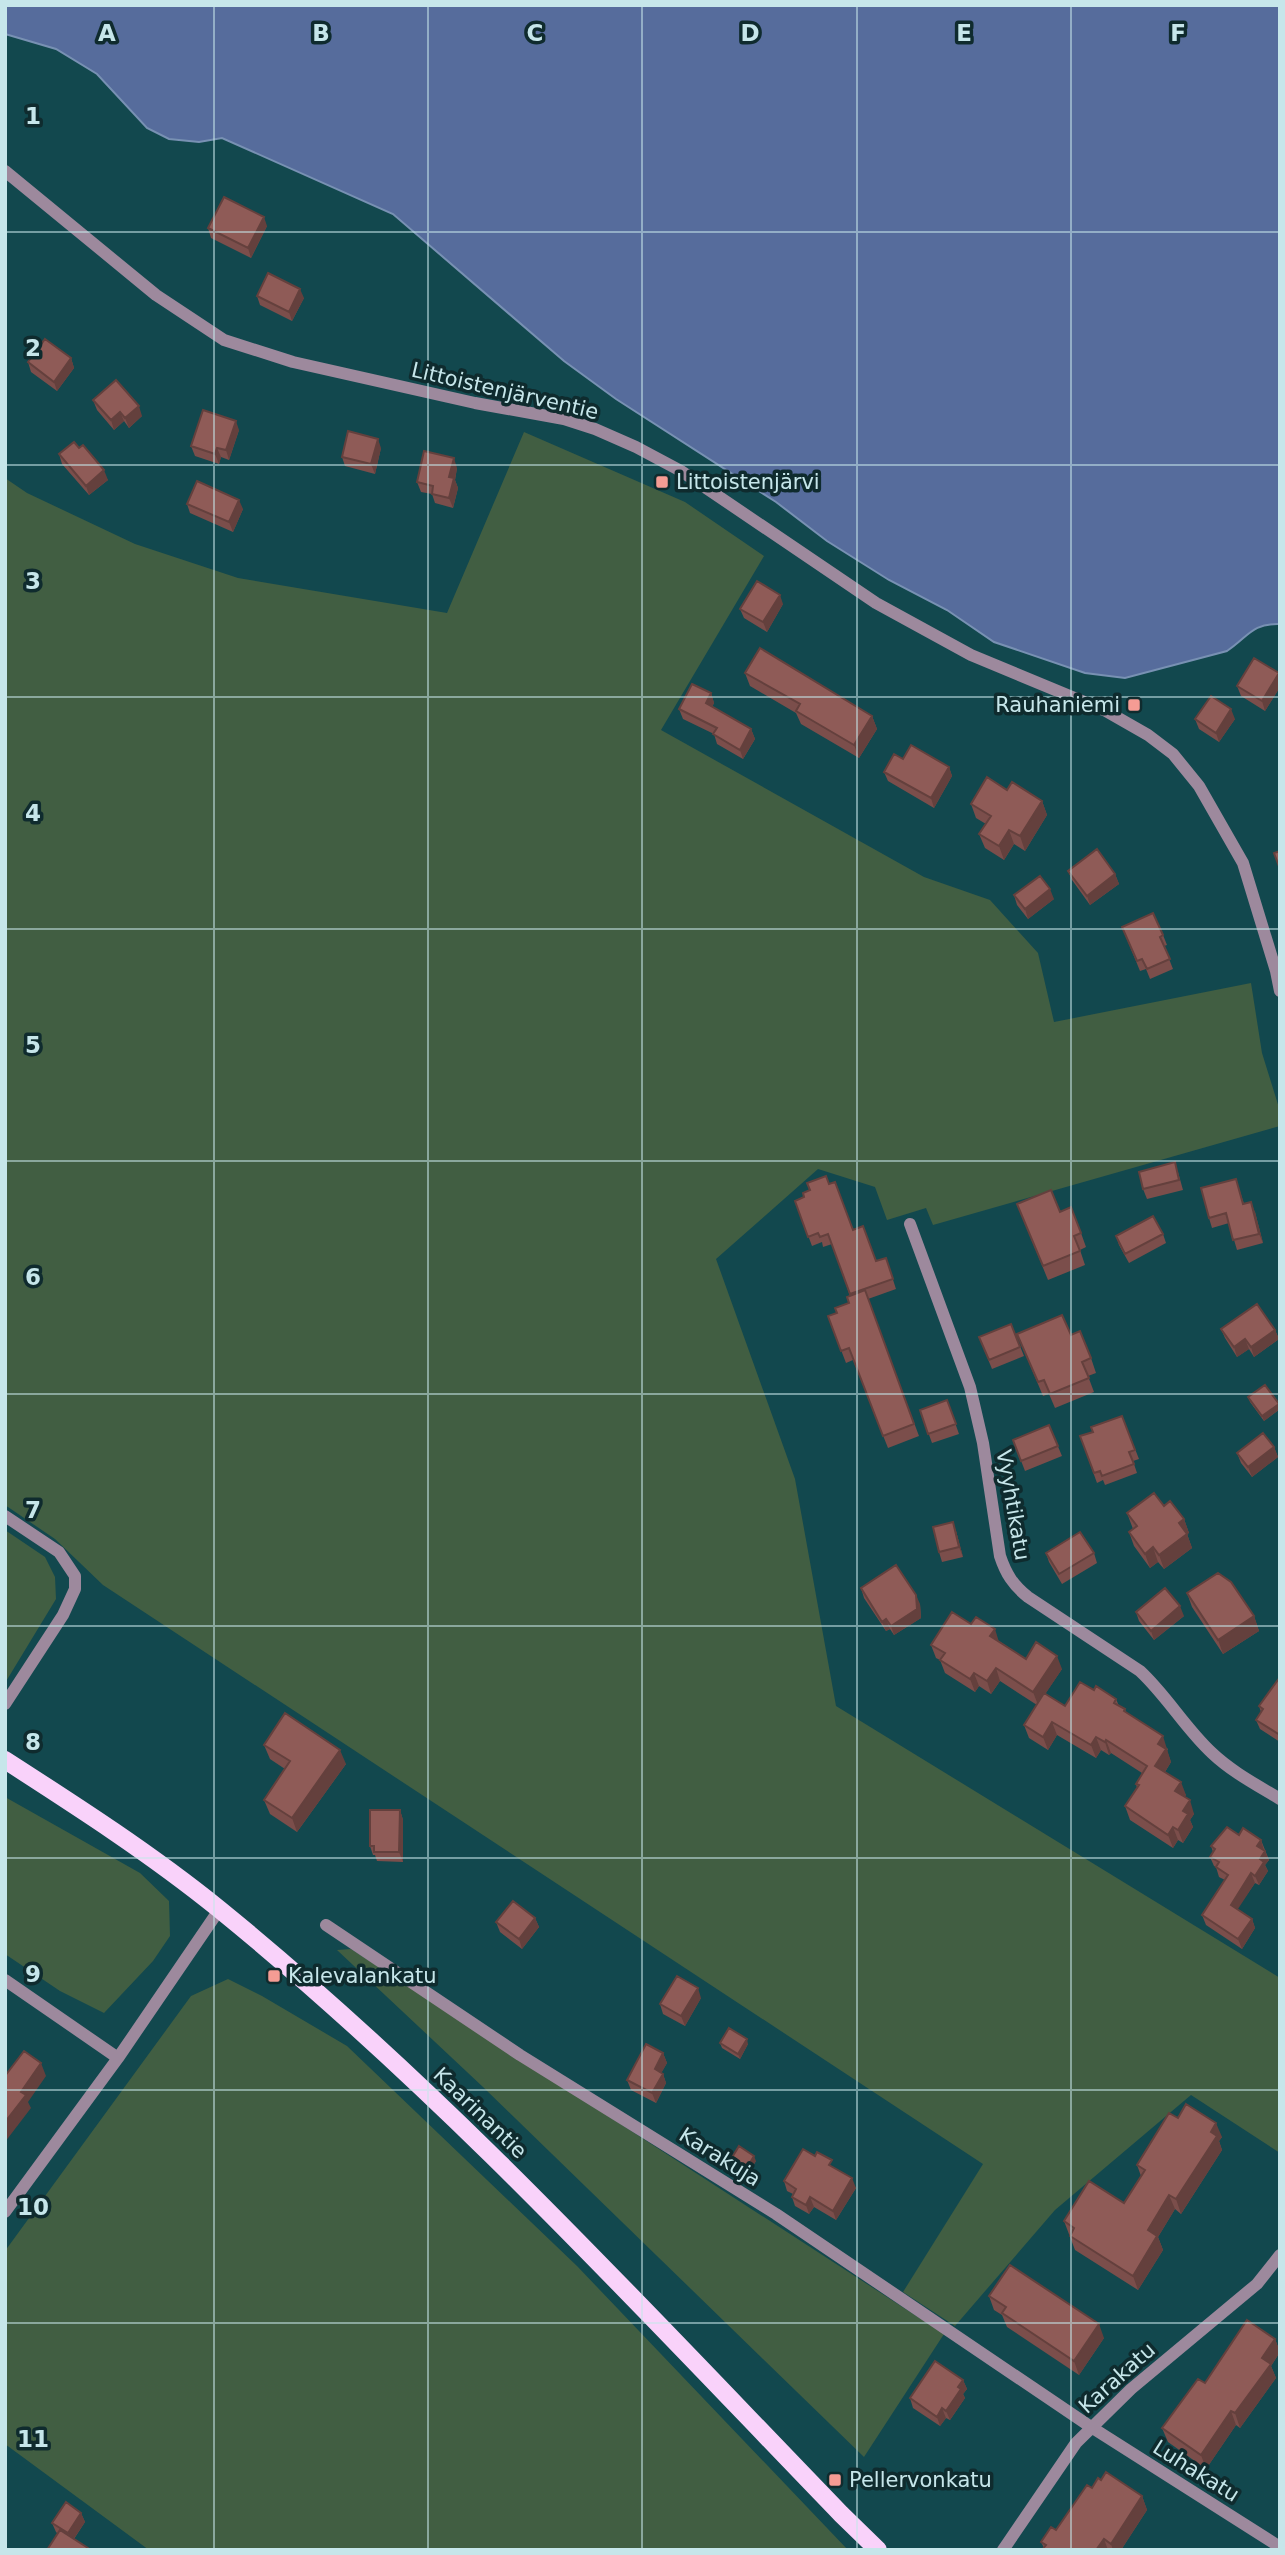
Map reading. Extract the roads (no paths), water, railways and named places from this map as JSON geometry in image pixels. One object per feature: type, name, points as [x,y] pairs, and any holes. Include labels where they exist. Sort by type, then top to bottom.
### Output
[{"type":"main road","name":"Kaarinantie","points":[[5,1760],[91,1815],[219,1910],[346,2017],[510,2173],[878,2550]]},
{"type":"street","name":"Littoistenjärventie","points":[[5,171],[156,295],[224,340],[293,362],[475,403],[564,419],[595,429],[681,471],[876,603],[971,655],[1106,711],[1147,735],[1173,754],[1199,786],[1232,842],[1247,874],[1278,970],[1280,991]]},
{"type":"street","name":"Vyyhtikatu","points":[[910,1224],[970,1387],[983,1443],[1005,1573],[1028,1597],[1140,1671],[1156,1685],[1210,1752],[1225,1765],[1280,1799]]},
{"type":"street","points":[[5,1516],[59,1552],[75,1576],[75,1590],[63,1615],[5,1704]]},
{"type":"street","points":[[5,2212],[118,2058],[219,1910]]},
{"type":"street","name":"Karakuja","points":[[327,1925],[520,2055],[775,2214],[1091,2427]]},
{"type":"street","points":[[5,1980],[118,2058]]},
{"type":"street","name":"Karakatu","points":[[1003,2550],[1063,2459],[1091,2427],[1251,2289],[1280,2255]]},
{"type":"street","name":"Luhakatu","points":[[1091,2427],[1280,2547]]},
{"type":"water","name":"Littoistenjärvi","points":[[5,5],[1280,5],[1280,624],[1256,628],[1227,651],[1125,678],[1085,673],[994,642],[947,610],[889,580],[827,541],[776,502],[616,399],[564,361],[393,214],[222,138],[199,142],[169,139],[147,128],[97,74],[56,49],[5,34]]},
{"type":"place","name":"Littoistenjärvi","points":[[662,482]]},
{"type":"place","name":"Rauhaniemi","points":[[1134,705]]},
{"type":"place","name":"Kalevalankatu","points":[[274,1976]]},
{"type":"place","name":"Pellervonkatu","points":[[835,2480]]}]
